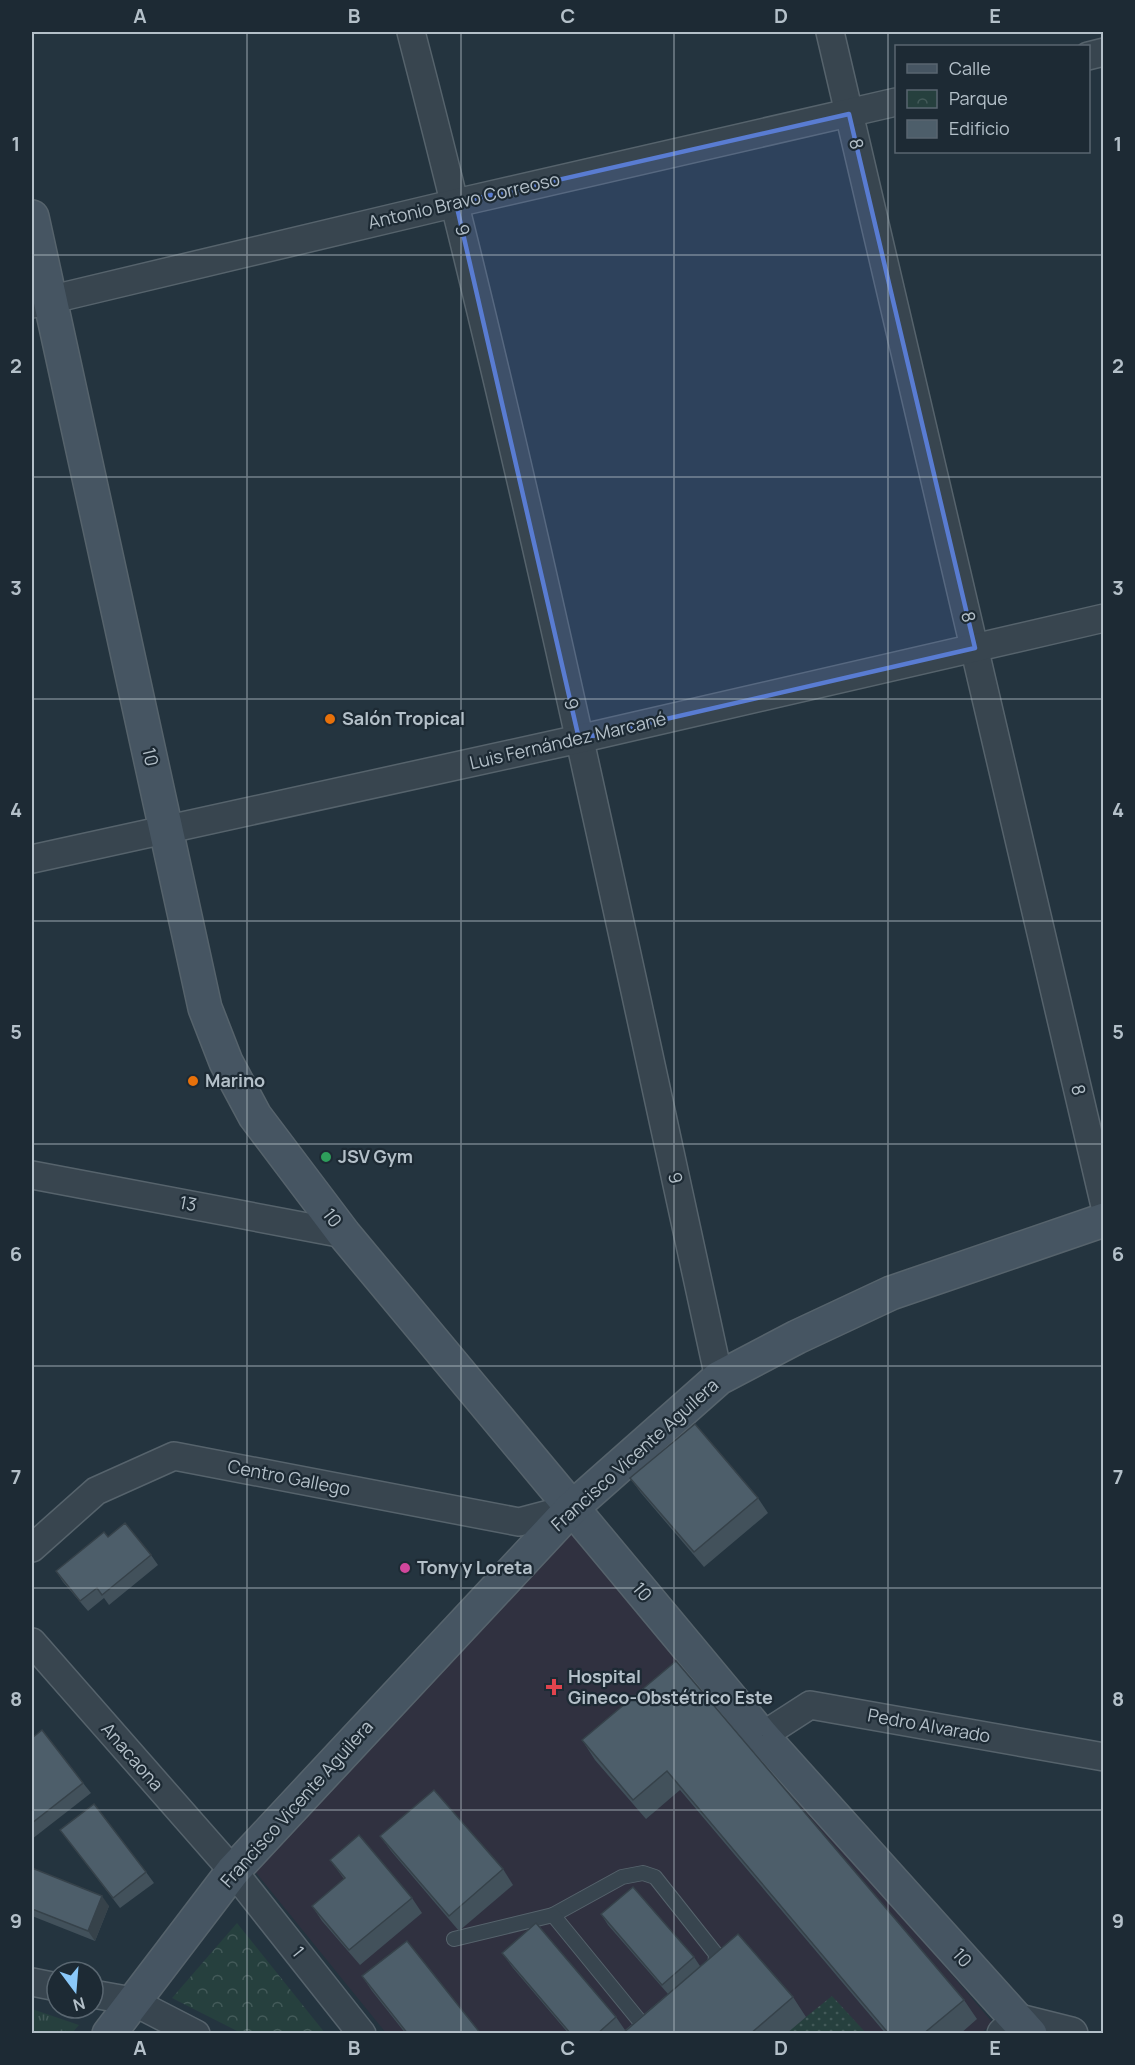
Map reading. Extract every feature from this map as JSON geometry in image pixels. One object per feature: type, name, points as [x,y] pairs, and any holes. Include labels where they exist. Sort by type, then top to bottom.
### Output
[{"type":"main road","name":"10","points":[[32,217],[40,302],[166,829],[205,1008],[226,1062],[255,1116],[344,1234],[762,1736],[1018,2029]]},
{"type":"main road","name":"Francisco Vicente Aguilera","points":[[109,2034],[233,1871],[572,1508],[718,1378],[797,1336],[891,1293],[1104,1220]]},
{"type":"street","name":"9","points":[[411,32],[456,202],[579,739],[718,1378]]},
{"type":"street","name":"8","points":[[830,32],[1104,1202]]},
{"type":"street","name":"Antonio Bravo Correoso","points":[[40,302],[456,202],[895,102]]},
{"type":"street","name":"Luis Fernández Marcané","points":[[32,859],[579,739],[1104,618]]},
{"type":"street","name":"13","points":[[32,1175],[344,1234]]},
{"type":"street","name":"Centro Gallego","points":[[32,1548],[96,1491],[174,1456],[519,1522],[572,1508]]},
{"type":"street","name":"Anacaona","points":[[32,1642],[233,1871]]},
{"type":"street","name":"Pedro Alvarado","points":[[762,1736],[810,1705],[1104,1756]]},
{"type":"street","name":"1","points":[[233,1871],[362,2034]]},
{"type":"street","points":[[105,1996],[132,2001],[196,2034]]},
{"type":"street","points":[[1018,2029],[1071,2034]]},
{"type":"lane","points":[[454,1939],[553,1915],[622,1877],[643,1873],[655,1877],[716,1954],[717,1970],[706,1982]]},
{"type":"lane","points":[[553,1915],[648,2029]]},
{"type":"highlighted area","points":[[849,114],[975,648],[579,739],[456,203]]},
{"type":"shaded area","name":"Hospital Gineco-Obstétrico Este","points":[[551,1504],[993,2023],[980,2034],[386,2033],[253,1869]]},
{"type":"green space","points":[[237,1923],[325,2033],[241,2033],[172,1998]]},
{"type":"green space","points":[[832,1996],[866,2033],[786,2033]]},
{"type":"green space","points":[[32,2009],[45,2013],[45,2020],[64,2020],[79,2025],[72,2033],[32,2033]]},
{"type":"building","points":[[695,1424],[758,1498],[694,1552],[630,1478]]},
{"type":"building","points":[[125,1523],[151,1555],[102,1595],[97,1588],[80,1601],[56,1571],[104,1532],[108,1537]]},
{"type":"building","points":[[676,1661],[964,2000],[923,2034],[889,2034],[667,1771],[633,1800],[582,1740]]},
{"type":"building","points":[[42,1730],[83,1783],[32,1823],[32,1738]]},
{"type":"building","points":[[434,1790],[503,1869],[449,1916],[380,1836]]},
{"type":"building","points":[[94,1804],[146,1872],[113,1898],[60,1830]]},
{"type":"building","points":[[359,1835],[412,1898],[349,1950],[312,1906],[345,1878],[330,1860]]},
{"type":"building","points":[[32,1868],[102,1896],[88,1931],[32,1909]]},
{"type":"building","points":[[633,1887],[694,1957],[662,1985],[601,1914]]},
{"type":"building","points":[[536,1923],[616,2017],[597,2034],[571,2034],[502,1953]]},
{"type":"building","points":[[738,1934],[793,1997],[750,2034],[622,2034]]},
{"type":"building","points":[[407,1941],[481,2034],[408,2034],[362,1976]]},
{"type":"place","name":"Salón Tropical","points":[[330,719]]},
{"type":"place","name":"Marino","points":[[193,1081]]},
{"type":"place","name":"JSV Gym","points":[[326,1157]]},
{"type":"place","name":"Tony y Loreta","points":[[405,1568]]},
{"type":"place","name":"Hospital Gineco-Obstétrico Este","points":[[554,1687]]}]
